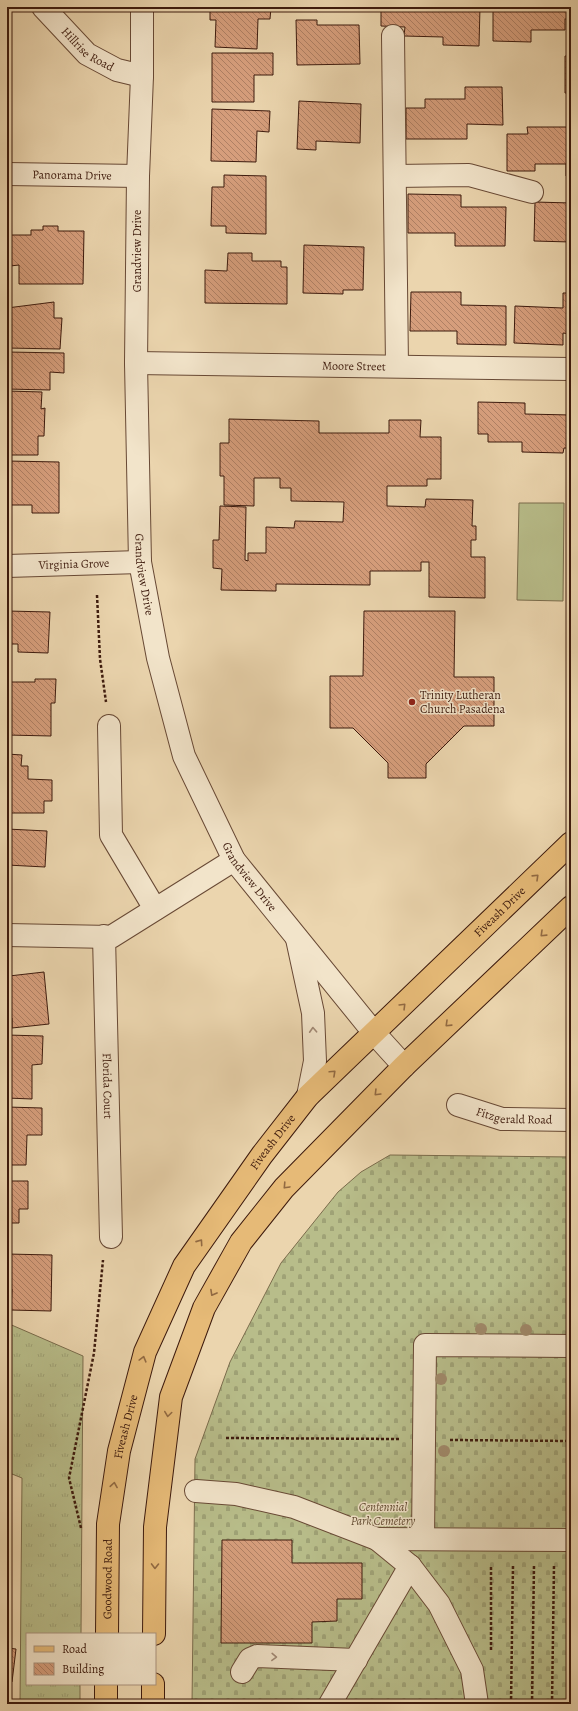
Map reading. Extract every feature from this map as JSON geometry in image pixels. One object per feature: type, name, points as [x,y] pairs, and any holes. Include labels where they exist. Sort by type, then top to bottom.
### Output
[{"type":"main road","name":"Fiveash Drive","points":[[108,1524],[119,1451],[145,1352],[184,1266],[262,1155],[308,1096],[375,1034],[458,951],[571,843]]},
{"type":"main road","points":[[154,1633],[155,1527],[171,1397],[204,1308],[241,1242],[284,1188],[404,1066],[571,907]]},
{"type":"main road","name":"Goodwood Road","points":[[107,1633],[108,1524]]},
{"type":"main road","points":[[106,1685],[106,1704]]},
{"type":"main road","points":[[153,1685],[153,1704]]},
{"type":"street","name":"Hillrise Road","points":[[43,7],[87,54],[117,70],[142,76]]},
{"type":"street","name":"Grandview Drive","points":[[142,7],[136,363],[140,562],[158,658],[184,756],[234,860],[375,1034],[404,1066]]},
{"type":"street","points":[[393,36],[397,366]]},
{"type":"street","name":"Panorama Drive","points":[[7,174],[138,176]]},
{"type":"street","points":[[395,176],[469,175],[532,192]]},
{"type":"street","name":"Moore Street","points":[[136,363],[571,369]]},
{"type":"street","name":"Virginia Grove","points":[[7,566],[140,562]]},
{"type":"street","points":[[109,726],[111,835],[155,909]]},
{"type":"street","points":[[7,935],[111,937],[234,860]]},
{"type":"street","name":"Florida Court","points":[[104,936],[111,1237]]},
{"type":"street","points":[[297,936],[312,1013],[315,1061],[308,1096]]},
{"type":"street","name":"Fitzgerald Road","points":[[458,1105],[502,1119],[571,1120]]},
{"type":"street","points":[[423,1539],[425,1345],[571,1346]]},
{"type":"street","points":[[196,1491],[236,1494],[294,1507],[377,1539],[410,1566],[439,1604],[472,1670],[477,1704]]},
{"type":"street","points":[[377,1539],[543,1540]]},
{"type":"street","points":[[330,1704],[410,1566]]},
{"type":"street","points":[[242,1672],[250,1659],[257,1656],[356,1660]]},
{"type":"path","points":[[97,595],[100,659],[109,726]]},
{"type":"path","points":[[82,1531],[69,1478],[94,1353],[103,1255],[111,1237]]},
{"type":"path","points":[[490,1657],[492,1539]]},
{"type":"path","points":[[511,1704],[543,1540]]},
{"type":"path","points":[[532,1704],[543,1540]]},
{"type":"path","points":[[543,1540],[552,1704]]},
{"type":"green space","points":[[519,503],[564,503],[563,601],[517,600]]},
{"type":"green space","name":"Centennial Park Cemetery","points":[[390,1155],[571,1157],[571,1704],[192,1704],[195,1459],[230,1362],[281,1263],[338,1192],[361,1172]]},
{"type":"green space","points":[[7,1323],[83,1356],[81,1633],[26,1633],[26,1685],[80,1685],[80,1704],[20,1704],[22,1478],[7,1472]]},
{"type":"building","points":[[210,7],[271,7],[270,19],[258,19],[257,49],[215,47],[216,20],[210,20]]},
{"type":"building","points":[[381,7],[480,7],[479,46],[443,45],[443,37],[404,36],[405,27],[381,26]]},
{"type":"building","points":[[493,7],[571,7],[571,19],[565,19],[565,30],[531,30],[531,42],[493,41]]},
{"type":"building","points":[[296,20],[317,20],[317,25],[359,25],[360,64],[297,65]]},
{"type":"building","points":[[212,53],[273,53],[273,75],[254,75],[254,102],[212,102]]},
{"type":"building","points":[[565,56],[571,56],[571,93],[565,93]]},
{"type":"building","points":[[465,87],[502,87],[503,125],[467,124],[467,139],[406,139],[406,108],[425,108],[425,99],[465,99]]},
{"type":"building","points":[[299,101],[361,104],[360,143],[316,141],[316,150],[297,149]]},
{"type":"building","points":[[212,109],[270,111],[269,132],[257,131],[256,162],[211,161]]},
{"type":"building","points":[[527,127],[568,127],[569,138],[571,138],[571,176],[566,176],[566,164],[535,164],[535,171],[507,171],[507,134],[528,134]]},
{"type":"building","points":[[224,175],[266,176],[266,234],[226,233],[226,226],[211,226],[212,187],[224,187]]},
{"type":"building","points":[[408,194],[461,195],[461,207],[506,207],[505,246],[455,246],[455,233],[408,233]]},
{"type":"building","points":[[535,202],[571,203],[571,242],[534,241]]},
{"type":"building","points":[[43,226],[58,226],[58,231],[84,231],[83,284],[19,284],[19,265],[10,266],[10,235],[31,235],[31,230],[43,230]]},
{"type":"building","points":[[304,245],[364,247],[363,290],[343,290],[343,294],[303,293]]},
{"type":"building","points":[[228,253],[252,253],[252,261],[281,261],[281,267],[287,267],[287,304],[205,303],[205,270],[227,271]]},
{"type":"building","points":[[411,292],[461,292],[461,305],[506,306],[506,345],[457,344],[457,331],[410,331]]},
{"type":"building","points":[[563,293],[571,293],[571,334],[563,333],[563,345],[514,343],[515,306],[563,308]]},
{"type":"building","points":[[54,302],[54,318],[62,318],[60,349],[7,348],[7,308]]},
{"type":"building","points":[[7,352],[64,353],[64,373],[50,372],[50,390],[7,389]]},
{"type":"building","points":[[7,391],[42,392],[41,409],[45,408],[44,436],[38,436],[38,455],[7,455]]},
{"type":"building","points":[[478,402],[525,403],[525,414],[571,415],[571,448],[564,448],[563,453],[522,452],[522,442],[488,442],[488,434],[478,434]]},
{"type":"building","points":[[229,419],[319,421],[319,433],[389,433],[389,420],[421,420],[420,437],[441,437],[441,479],[427,479],[427,486],[387,486],[387,506],[425,507],[426,499],[473,500],[472,526],[476,526],[476,540],[471,540],[471,557],[485,557],[485,598],[429,597],[429,562],[421,562],[421,571],[370,571],[370,585],[276,584],[276,591],[221,590],[222,569],[213,568],[213,540],[219,540],[220,506],[246,507],[245,560],[248,561],[248,553],[266,553],[266,527],[294,528],[295,521],[343,522],[344,502],[291,501],[291,488],[280,488],[280,478],[254,478],[254,506],[224,505],[224,476],[220,476],[220,443],[229,443]]},
{"type":"building","points":[[7,461],[59,462],[59,513],[32,513],[32,505],[7,505]]},
{"type":"building","points":[[7,611],[50,612],[48,653],[18,652],[18,644],[7,644]]},
{"type":"building","name":"Trinity Lutheran Church Pasadena","points":[[364,611],[455,611],[454,677],[494,677],[494,726],[464,726],[426,764],[426,778],[388,778],[388,763],[353,728],[330,728],[330,676],[363,676]]},
{"type":"building","points":[[35,679],[56,679],[55,703],[51,703],[51,736],[7,735],[7,682],[35,682]]},
{"type":"building","points":[[7,754],[22,755],[21,766],[28,766],[28,779],[52,780],[52,801],[44,801],[44,813],[7,813]]},
{"type":"building","points":[[7,829],[47,831],[45,867],[7,865]]},
{"type":"building","points":[[7,966],[9,976],[44,972],[49,1024],[12,1028],[12,1018],[7,1019]]},
{"type":"building","points":[[7,1035],[43,1036],[42,1064],[32,1065],[32,1099],[7,1098]]},
{"type":"building","points":[[7,1107],[42,1108],[42,1135],[27,1135],[26,1165],[7,1165]]},
{"type":"building","points":[[7,1181],[28,1181],[28,1209],[19,1209],[19,1223],[9,1223],[9,1233],[7,1233]]},
{"type":"building","points":[[7,1254],[52,1255],[51,1311],[11,1310],[12,1289],[7,1289]]},
{"type":"building","points":[[222,1540],[292,1540],[292,1563],[362,1563],[362,1599],[337,1599],[337,1621],[312,1622],[312,1643],[221,1643]]},
{"type":"building","points":[[7,1648],[16,1649],[12,1682],[7,1681]]},
{"type":"place","name":"Trinity Lutheran Church Pasadena","points":[[412,702]]}]
